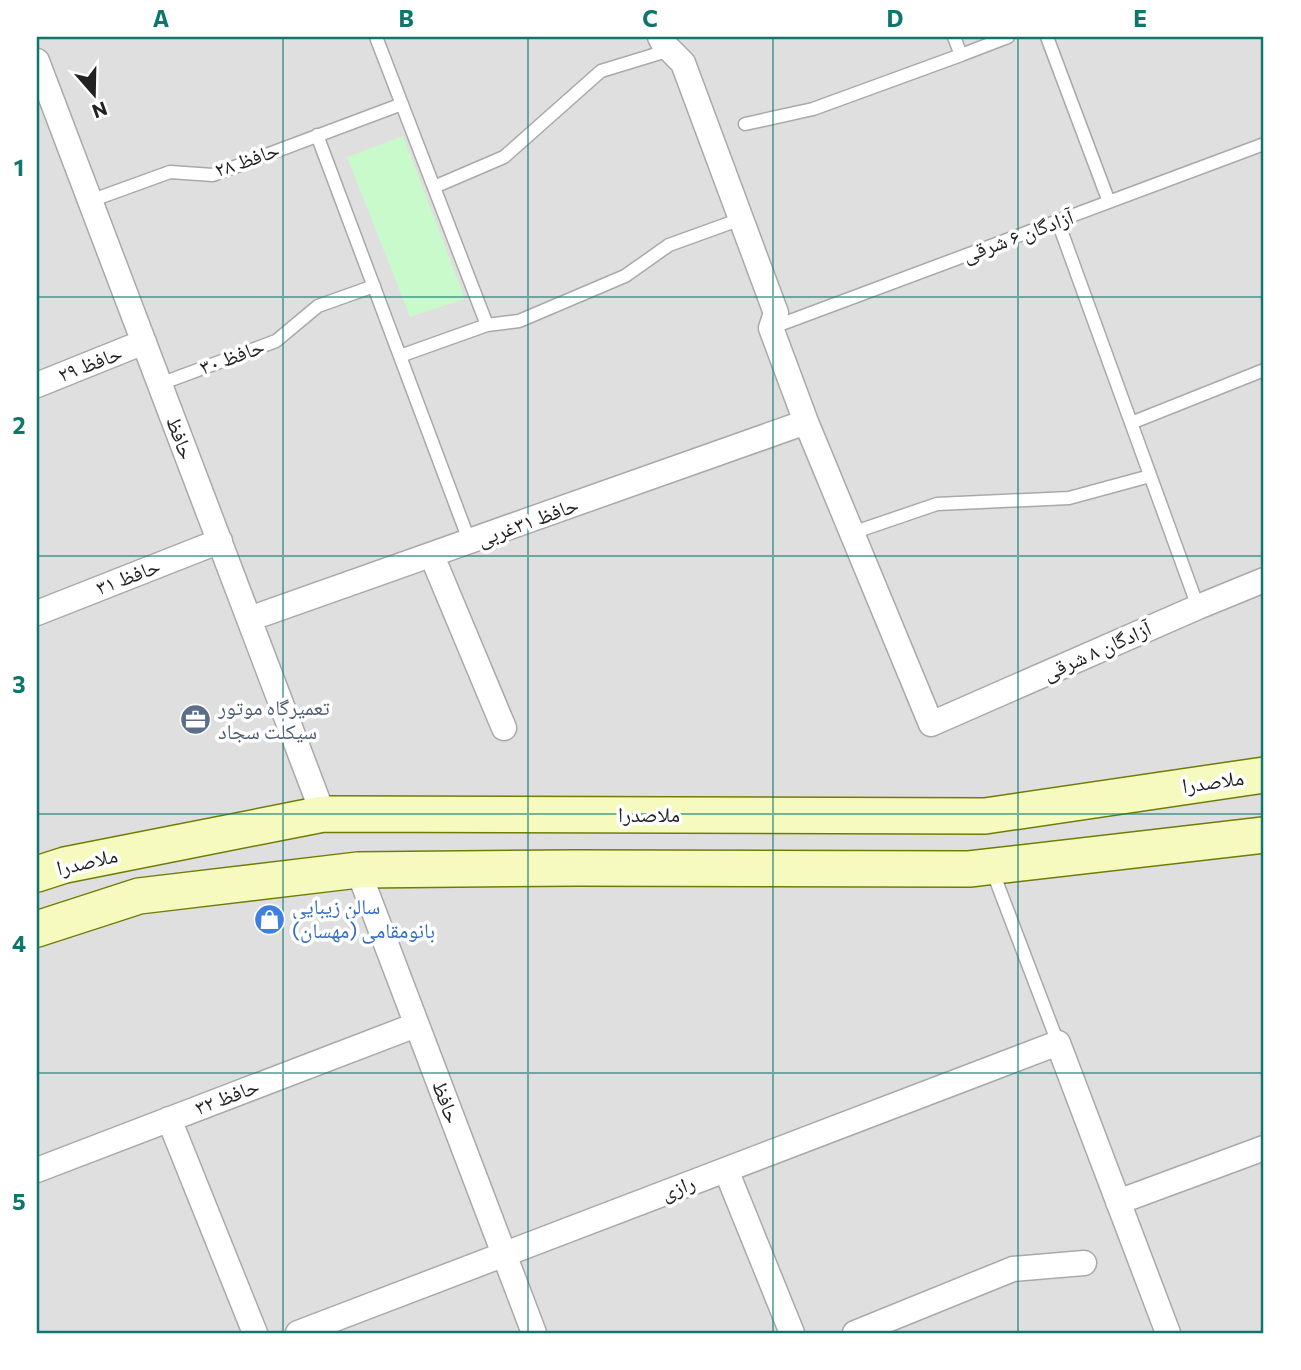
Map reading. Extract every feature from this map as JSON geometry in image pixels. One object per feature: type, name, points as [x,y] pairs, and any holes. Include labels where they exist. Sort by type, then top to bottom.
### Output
[{"type":"main road","name":"ملاصدرا","points":[[37,874],[65,865],[323,814],[985,816],[1264,775]]},
{"type":"main road","points":[[37,929],[139,896],[358,870],[969,869],[1264,835]]},
{"type":"street","points":[[665,44],[683,63],[776,313],[771,328],[852,533]]},
{"type":"street","name":"حافظ","points":[[37,61],[323,814]]},
{"type":"street","name":"حافظ ۲۹","points":[[37,384],[144,342]]},
{"type":"street","name":"حافظ ۳۱غربی","points":[[249,619],[806,422]]},
{"type":"street","name":"آزادگان ۸ شرقی","points":[[852,533],[931,724],[1264,580]]},
{"type":"street","name":"حافظ ۳۱","points":[[37,612],[220,541]]},
{"type":"street","points":[[432,556],[504,728]]},
{"type":"street","name":"حافظ","points":[[358,870],[534,1333]]},
{"type":"street","name":"حافظ ۳۲","points":[[37,1170],[416,1025]]},
{"type":"street","points":[[1058,1043],[1168,1333]]},
{"type":"street","name":"رازی","points":[[298,1333],[1058,1043]]},
{"type":"street","points":[[169,1119],[255,1333]]},
{"type":"street","points":[[1118,1202],[1264,1148]]},
{"type":"street","points":[[726,1170],[792,1333]]},
{"type":"street","points":[[855,1333],[1013,1269],[1084,1263]]},
{"type":"lane","points":[[376,37],[487,325]]},
{"type":"lane","points":[[954,37],[961,55]]},
{"type":"lane","points":[[745,124],[813,108],[1008,37]]},
{"type":"lane","points":[[1047,37],[1109,202]]},
{"type":"lane","points":[[434,187],[504,157],[601,71],[665,44]]},
{"type":"lane","name":"حافظ ۲۸","points":[[90,201],[170,172],[213,174],[402,104]]},
{"type":"lane","points":[[317,135],[470,543]]},
{"type":"lane","name":"آزادگان ۶ شرقی","points":[[771,328],[1264,144]]},
{"type":"lane","points":[[401,356],[487,325],[519,321],[625,276],[669,245],[741,219]]},
{"type":"lane","points":[[1058,222],[1198,607]]},
{"type":"lane","name":"حافظ ۳۰","points":[[160,384],[276,341],[318,306],[374,286]]},
{"type":"lane","points":[[1131,423],[1264,370]]},
{"type":"lane","points":[[852,533],[937,503],[1069,498],[1150,476]]},
{"type":"lane","points":[[990,867],[1058,1043]]},
{"type":"shaded area","points":[[37,37],[1264,37],[1264,1333],[37,1333]]},
{"type":"green space","points":[[403,136],[465,299],[410,317],[347,157]]},
{"type":"place","name":"تعمیرگاه موتور سیکلت سجاد","points":[[195,720]]},
{"type":"place","name":"سالن زیبایی بانومقامی (مهسان)","points":[[269,919]]}]
